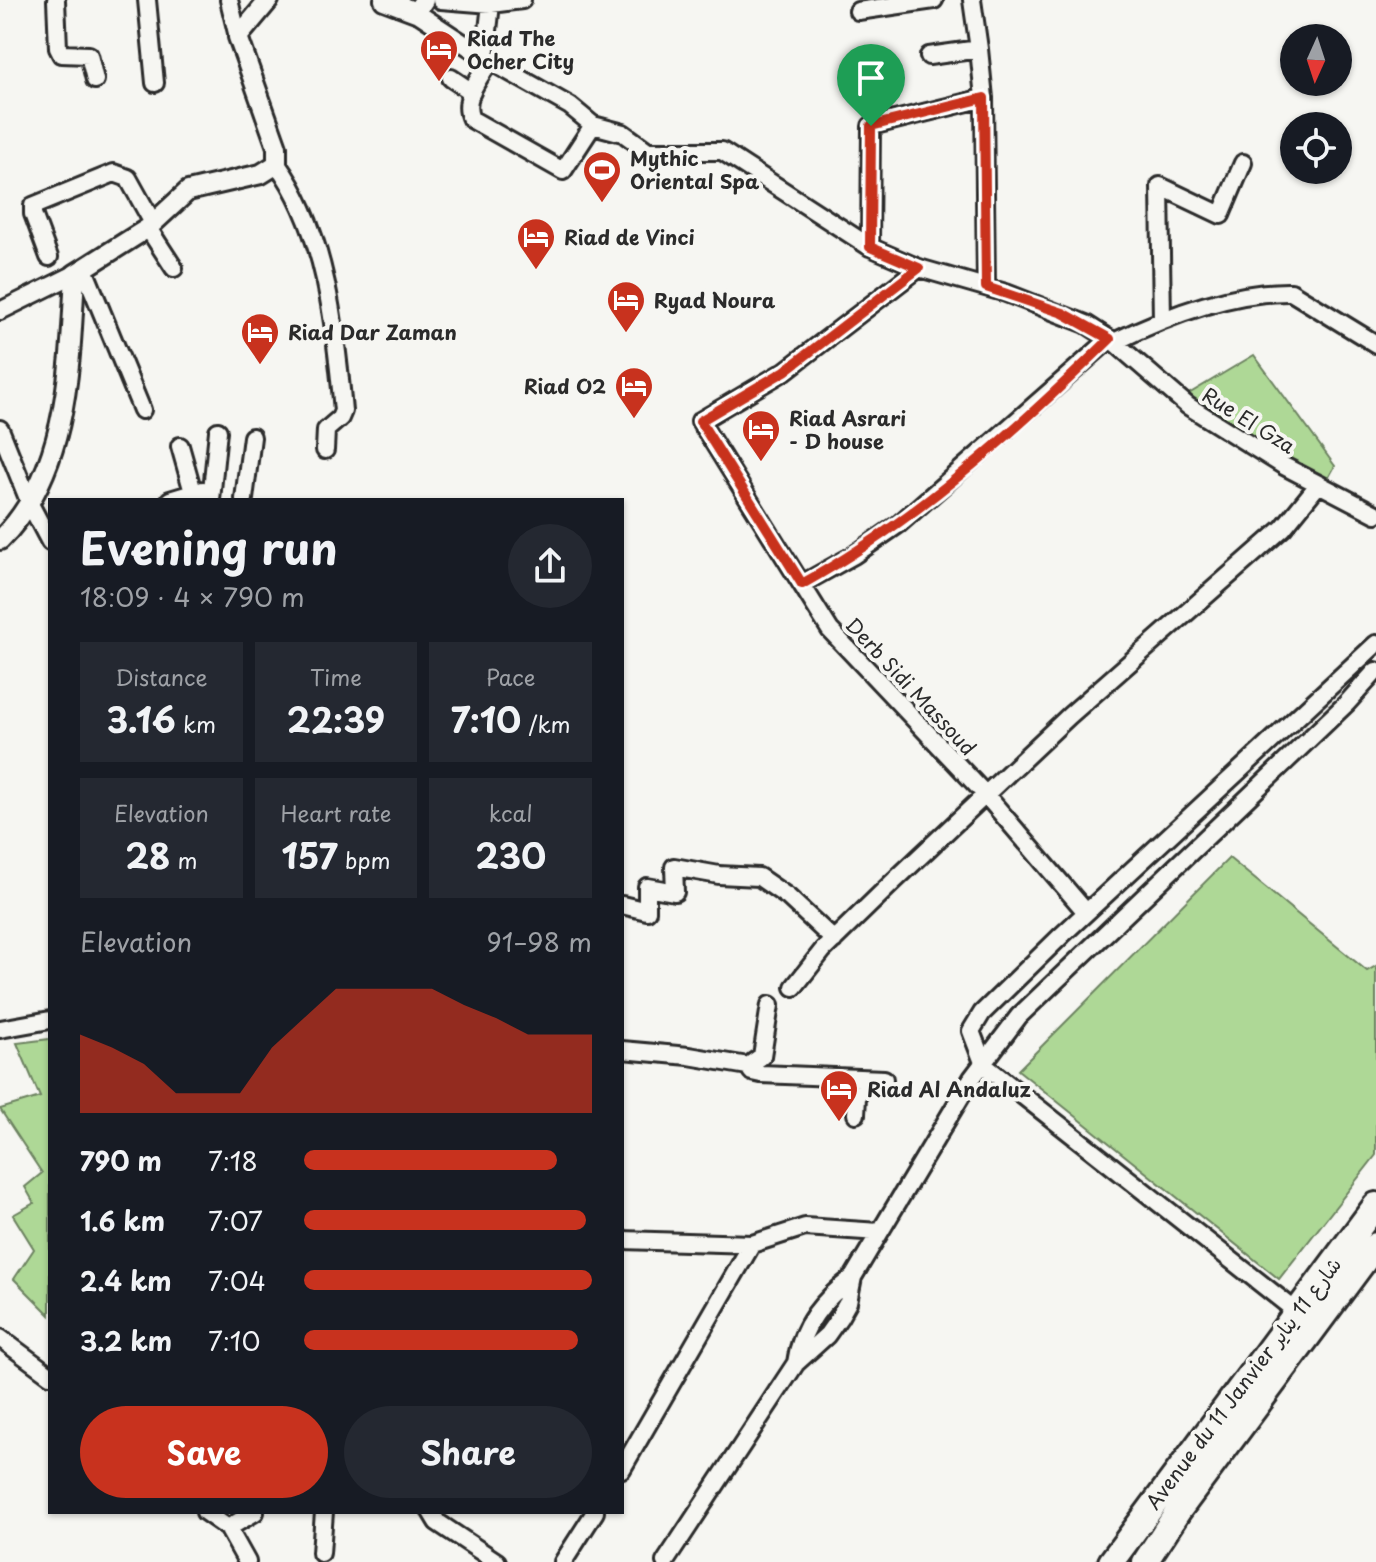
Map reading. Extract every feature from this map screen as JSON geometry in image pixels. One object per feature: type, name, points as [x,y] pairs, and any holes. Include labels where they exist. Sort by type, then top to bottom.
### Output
[{"type":"main road","name":"Avenue du 11 Janvier شارع 11 يناير","points":[[1111,1562],[1376,1205]]},
{"type":"main road","name":"Avenue du 11 Janvier شارع 11 يناير","points":[[1145,1562],[1179,1510],[1376,1245]]},
{"type":"street","points":[[56,0],[58,48],[61,54],[89,55],[95,80]]},
{"type":"street","points":[[147,0],[155,83]]},
{"type":"street","points":[[229,0],[238,37],[277,147],[277,164],[298,204],[327,285],[343,411],[326,430],[325,450]]},
{"type":"street","points":[[238,37],[269,0]]},
{"type":"street","points":[[384,0],[420,6]]},
{"type":"street","points":[[441,0],[491,4],[522,0]]},
{"type":"street","points":[[858,11],[934,0]]},
{"type":"street","points":[[972,0],[984,98],[986,287]]},
{"type":"street","points":[[491,4],[487,59],[467,108],[471,119],[563,171],[593,125]]},
{"type":"street","name":"Rue El Gza","points":[[420,6],[487,59],[570,106],[593,125],[623,133],[648,151],[722,151],[870,247],[919,268],[1063,313],[1112,340],[1188,406],[1318,485],[1376,514]]},
{"type":"street","points":[[929,56],[979,49]]},
{"type":"street","points":[[451,78],[472,92]]},
{"type":"street","points":[[870,247],[871,126],[984,98]]},
{"type":"street","points":[[1162,320],[1160,186],[1221,215],[1243,163]]},
{"type":"street","points":[[0,311],[80,271],[150,225],[188,191],[261,174],[277,164]]},
{"type":"street","points":[[49,257],[33,206],[114,173],[128,178],[174,268]]},
{"type":"street","name":"Derb Sidi Massoud","points":[[919,268],[785,371],[700,421],[830,630],[985,794],[1086,912]]},
{"type":"street","points":[[80,271],[142,410]]},
{"type":"street","points":[[0,540],[31,506],[49,461],[65,399],[80,271]]},
{"type":"street","points":[[802,584],[854,555],[899,524],[1112,340],[1217,303],[1291,292],[1376,344]]},
{"type":"street","points":[[0,429],[31,506],[48,537]]},
{"type":"street","points":[[176,498],[193,492],[212,494],[218,431]]},
{"type":"street","points":[[244,498],[252,437]]},
{"type":"street","points":[[180,446],[193,492]]},
{"type":"street","points":[[794,987],[834,940],[985,794],[1283,528],[1318,485]]},
{"type":"street","points":[[1297,1312],[984,1065],[975,1049],[973,1024],[998,995],[1086,912],[1376,644]]},
{"type":"street","points":[[665,1562],[796,1363],[798,1347],[812,1317],[853,1277],[964,1091],[1019,1016],[1079,955],[1346,704],[1376,671]]},
{"type":"street","points":[[624,905],[647,911],[647,887],[675,892],[674,867],[719,875],[759,877],[788,897],[834,940]]},
{"type":"street","points":[[1127,876],[1146,894]]},
{"type":"street","points":[[1062,935],[1079,955]]},
{"type":"street","points":[[998,995],[1019,1016]]},
{"type":"street","points":[[748,1066],[762,1056],[770,1005]]},
{"type":"street","points":[[0,1029],[48,1020]]},
{"type":"street","points":[[624,1050],[689,1056],[748,1066],[754,1073],[858,1081],[884,1079]]},
{"type":"street","points":[[856,1114],[858,1081]]},
{"type":"street","points":[[624,1240],[752,1244],[805,1227],[879,1232]]},
{"type":"street","points":[[624,1466],[752,1244]]},
{"type":"street","points":[[0,1338],[48,1374]]},
{"type":"street","points":[[208,1514],[228,1528],[247,1562]]},
{"type":"street","points":[[228,1528],[252,1514]]},
{"type":"street","points":[[321,1553],[324,1514]]},
{"type":"street","points":[[432,1514],[437,1522],[497,1562]]},
{"type":"street","points":[[563,1562],[594,1514]]},
{"type":"green space","points":[[1254,355],[1335,466],[1326,482],[1187,395]]},
{"type":"green space","points":[[1229,858],[1367,971],[1376,966],[1376,1155],[1279,1279],[1018,1070]]},
{"type":"green space","points":[[48,1039],[48,1313],[14,1279],[34,1249],[13,1215],[34,1203],[25,1187],[42,1173],[0,1109],[40,1097],[17,1043]]},
{"type":"place","name":"Riad The Ocher City","points":[[439,83]]},
{"type":"place","name":"Mythic Oriental Spa","points":[[602,204]]},
{"type":"place","name":"Riad de Vinci","points":[[536,271]]},
{"type":"place","name":"Ryad Noura","points":[[626,334]]},
{"type":"place","name":"Riad Dar Zaman","points":[[260,366]]},
{"type":"place","name":"Riad O2","points":[[634,420]]},
{"type":"place","name":"Riad Asrari - D house","points":[[761,463]]},
{"type":"place","name":"Riad Al Andaluz","points":[[839,1123]]},
{"type":"route","points":[[984,98],[986,287],[1063,313],[1110,339],[1073,375],[899,524],[854,555],[802,584],[700,421],[750,395],[785,371],[919,268],[870,247],[871,126],[916,112],[984,98]]}]
